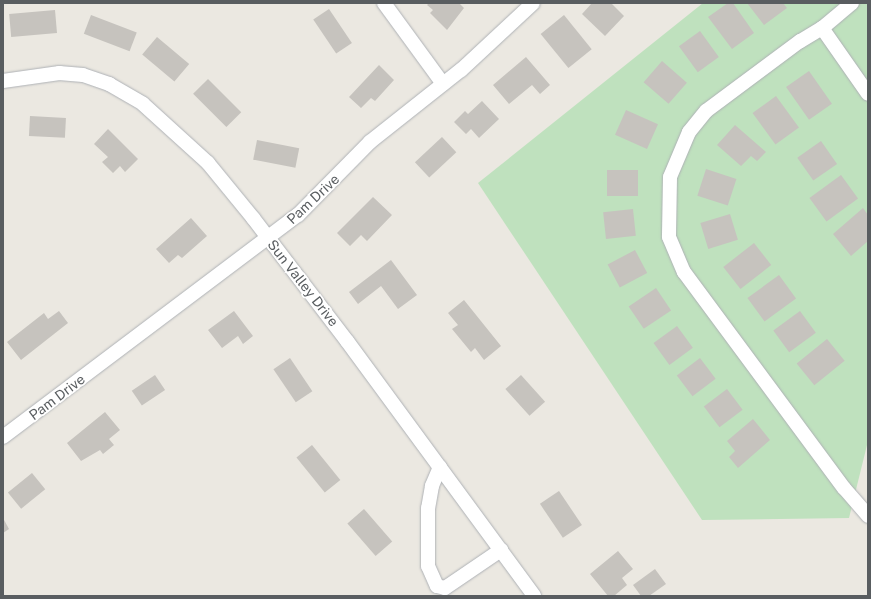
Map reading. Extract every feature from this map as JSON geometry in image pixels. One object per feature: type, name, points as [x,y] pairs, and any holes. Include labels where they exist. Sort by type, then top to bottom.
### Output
[{"type":"street","points":[[384,3],[443,84]]},
{"type":"street","name":"Pam Drive","points":[[3,437],[314,202],[370,142],[443,84],[532,3]]},
{"type":"street","points":[[852,3],[822,28],[800,41],[706,111],[689,132],[670,177],[669,237],[684,272],[844,488],[868,516]]},
{"type":"street","points":[[822,28],[868,94]]},
{"type":"street","name":"Sun Valley Drive","points":[[3,81],[59,73],[83,75],[109,84],[131,95],[159,117],[208,163],[267,237],[440,467],[534,596]]},
{"type":"street","points":[[440,467],[432,486],[428,508],[428,566],[437,586],[445,588],[501,550]]},
{"type":"green space","points":[[703,3],[868,3],[868,441],[849,518],[702,520],[478,183]]},
{"type":"building","points":[[429,3],[459,3],[464,8],[447,30],[430,13],[433,10],[427,5]]},
{"type":"building","points":[[592,3],[611,3],[624,16],[605,36],[582,14]]},
{"type":"building","points":[[728,3],[733,3],[754,33],[732,49],[708,17]]},
{"type":"building","points":[[747,3],[783,3],[787,8],[764,25]]},
{"type":"building","points":[[329,9],[352,43],[336,54],[313,20]]},
{"type":"building","points":[[55,10],[57,33],[11,37],[9,14]]},
{"type":"building","points":[[91,15],[137,33],[130,51],[84,34]]},
{"type":"building","points":[[564,15],[592,49],[568,68],[541,34]]},
{"type":"building","points":[[700,31],[719,57],[698,72],[679,46]]},
{"type":"building","points":[[157,37],[189,64],[174,82],[142,55]]},
{"type":"building","points":[[526,57],[550,85],[540,94],[532,85],[509,104],[493,85]]},
{"type":"building","points":[[662,61],[687,83],[669,104],[644,82]]},
{"type":"building","points":[[379,65],[394,80],[375,101],[371,98],[361,108],[349,97]]},
{"type":"building","points":[[809,71],[832,104],[809,120],[786,87]]},
{"type":"building","points":[[208,79],[241,112],[226,127],[193,94]]},
{"type":"building","points":[[776,96],[799,128],[775,145],[753,113]]},
{"type":"building","points":[[482,101],[499,119],[479,138],[471,129],[466,134],[454,122],[465,111],[468,114]]},
{"type":"building","points":[[626,110],[658,124],[647,149],[615,135]]},
{"type":"building","points":[[30,116],[66,118],[65,138],[29,136]]},
{"type":"building","points":[[735,125],[766,152],[757,161],[751,156],[741,166],[717,145]]},
{"type":"building","points":[[108,129],[138,159],[125,172],[120,166],[113,173],[102,162],[108,157],[94,144]]},
{"type":"building","points":[[442,137],[456,152],[429,178],[415,162]]},
{"type":"building","points":[[257,140],[299,148],[295,168],[253,160]]},
{"type":"building","points":[[821,141],[837,164],[813,181],[797,158]]},
{"type":"building","points":[[706,169],[736,179],[728,206],[697,196]]},
{"type":"building","points":[[607,170],[638,170],[638,196],[607,196]]},
{"type":"building","points":[[841,175],[858,198],[826,221],[809,198]]},
{"type":"building","points":[[373,197],[392,215],[367,241],[361,235],[350,246],[337,233]]},
{"type":"building","points":[[863,208],[868,215],[868,241],[851,256],[833,234]]},
{"type":"building","points":[[633,209],[636,236],[606,239],[603,212]]},
{"type":"building","points":[[730,214],[738,240],[708,249],[700,223]]},
{"type":"building","points":[[191,218],[207,236],[182,258],[178,255],[169,263],[156,249]]},
{"type":"building","points":[[754,243],[771,265],[741,289],[723,267]]},
{"type":"building","points":[[635,250],[647,273],[620,288],[608,265]]},
{"type":"building","points":[[391,260],[417,295],[398,309],[381,286],[358,304],[349,292]]},
{"type":"building","points":[[779,275],[796,298],[764,321],[747,298]]},
{"type":"building","points":[[656,288],[671,310],[644,329],[629,306]]},
{"type":"building","points":[[464,300],[501,346],[484,360],[475,348],[471,352],[452,329],[458,325],[448,313]]},
{"type":"building","points":[[59,311],[68,323],[21,360],[7,342],[44,313],[48,319]]},
{"type":"building","points":[[234,311],[253,336],[243,344],[238,336],[222,348],[208,330]]},
{"type":"building","points":[[800,311],[816,333],[789,352],[773,330]]},
{"type":"building","points":[[677,326],[693,348],[669,365],[654,343]]},
{"type":"building","points":[[827,339],[845,361],[814,385],[797,364]]},
{"type":"building","points":[[290,358],[312,391],[296,402],[273,369]]},
{"type":"building","points":[[700,358],[716,379],[692,396],[677,375]]},
{"type":"building","points":[[155,375],[165,390],[142,406],[132,391]]},
{"type":"building","points":[[521,375],[545,402],[529,416],[505,389]]},
{"type":"building","points":[[727,389],[743,410],[719,427],[704,406]]},
{"type":"building","points":[[105,412],[120,430],[109,439],[114,445],[103,454],[100,450],[81,461],[67,443]]},
{"type":"building","points":[[753,419],[770,440],[738,468],[729,457],[735,451],[727,441]]},
{"type":"building","points":[[312,445],[340,480],[325,493],[296,458]]},
{"type":"building","points":[[32,473],[45,489],[21,509],[8,493]]},
{"type":"building","points":[[559,491],[582,525],[563,538],[540,504]]},
{"type":"building","points":[[364,509],[392,541],[376,556],[347,523]]},
{"type":"building","points":[[3,518],[9,529],[3,533]]},
{"type":"building","points":[[618,551],[633,569],[622,578],[627,585],[614,596],[608,596],[590,574]]},
{"type":"building","points":[[655,569],[666,584],[649,596],[641,596],[633,585]]}]
